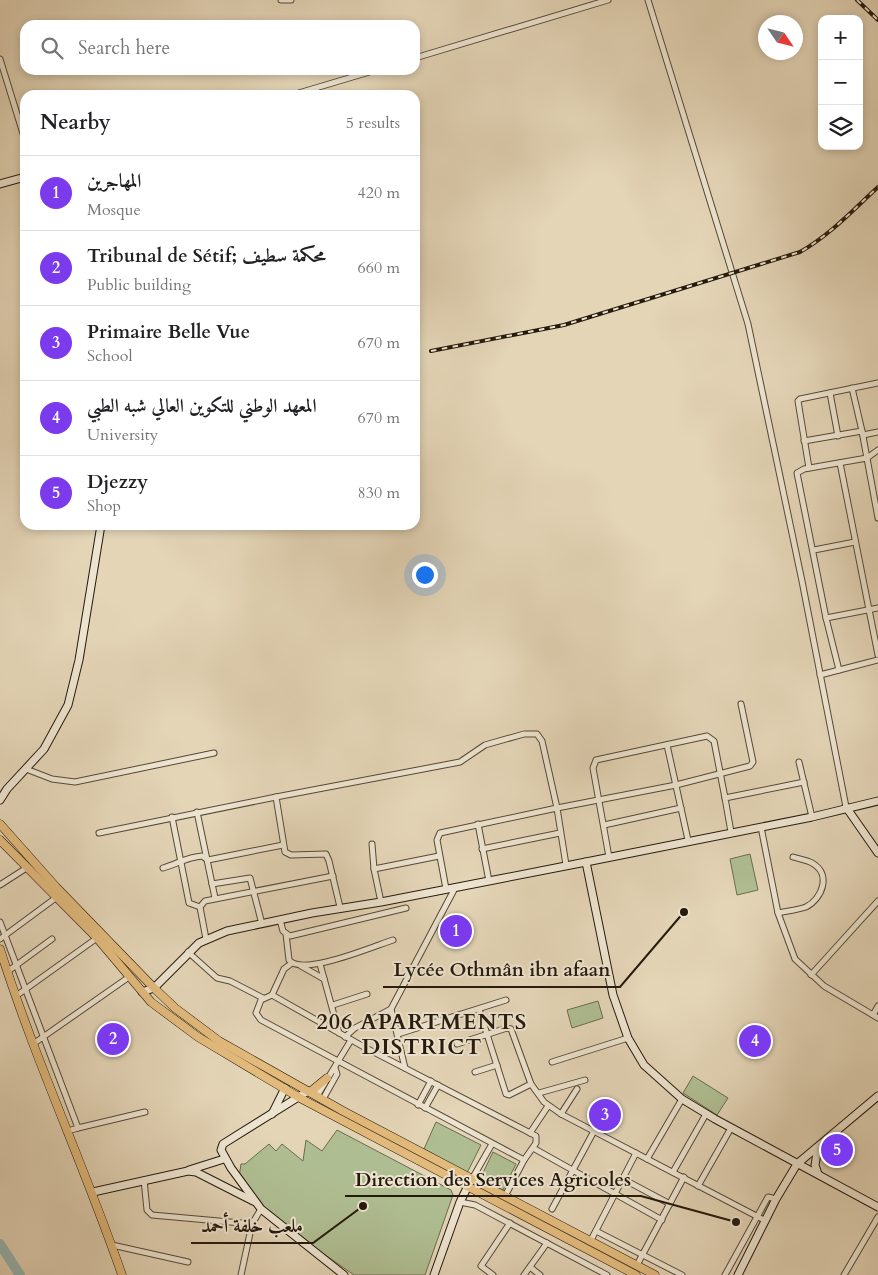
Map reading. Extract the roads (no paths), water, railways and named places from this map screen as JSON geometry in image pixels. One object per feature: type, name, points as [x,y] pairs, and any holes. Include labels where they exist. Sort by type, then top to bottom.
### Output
[{"type":"main road","points":[[0,824],[56,887],[154,988],[175,1008],[219,1042],[636,1275]]},
{"type":"main road","points":[[0,840],[28,866],[97,938],[142,992],[198,1038],[300,1098],[470,1182],[505,1196],[655,1275]]},
{"type":"main road","points":[[0,949],[33,1044],[93,1192],[123,1275]]},
{"type":"main road","points":[[315,1095],[327,1078]]},
{"type":"street","points":[[281,0],[291,0]]},
{"type":"street","points":[[420,56],[608,0]]},
{"type":"street","points":[[648,0],[748,324],[846,807],[877,851]]},
{"type":"street","points":[[0,59],[20,124]]},
{"type":"street","points":[[309,90],[359,75]]},
{"type":"street","points":[[0,184],[20,178]]},
{"type":"street","points":[[810,468],[798,401],[878,383]]},
{"type":"street","points":[[852,388],[878,518]]},
{"type":"street","points":[[830,393],[838,436]]},
{"type":"street","points":[[804,441],[878,432]]},
{"type":"street","points":[[839,670],[826,618],[814,550],[797,476],[800,470],[867,458],[878,450]]},
{"type":"street","points":[[840,463],[878,655]]},
{"type":"street","points":[[872,486],[878,489]]},
{"type":"street","points":[[0,800],[4,790],[44,749],[68,705],[79,660],[100,530]]},
{"type":"street","points":[[814,550],[855,542]]},
{"type":"street","points":[[826,618],[878,608]]},
{"type":"street","points":[[820,675],[878,660]]},
{"type":"street","points":[[446,889],[437,840],[440,833],[599,799],[676,785],[748,767],[753,762],[741,704]]},
{"type":"street","points":[[99,833],[197,812],[460,762],[485,745],[524,734],[537,734],[542,741],[566,866]]},
{"type":"street","points":[[609,857],[593,768],[596,760],[707,736],[714,741],[731,832]]},
{"type":"street","points":[[667,745],[688,840]]},
{"type":"street","points":[[26,769],[52,779],[76,782],[214,753]]},
{"type":"street","points":[[799,762],[812,816]]},
{"type":"street","points":[[725,798],[804,782]]},
{"type":"street","points":[[276,797],[286,854],[291,856],[326,854],[340,908]]},
{"type":"street","points":[[142,992],[154,988],[188,952],[206,939],[227,931],[566,866],[688,840],[761,827],[878,801]]},
{"type":"street","points":[[604,825],[681,808]]},
{"type":"street","points":[[197,812],[215,898]]},
{"type":"street","points":[[172,818],[189,903],[200,907]]},
{"type":"street","points":[[478,824],[489,881]]},
{"type":"street","points":[[761,827],[778,913],[795,959],[836,995],[875,1017],[878,1006]]},
{"type":"street","points":[[482,849],[560,832]]},
{"type":"street","points":[[372,844],[374,869],[381,902]]},
{"type":"street","points":[[163,868],[202,856],[208,860],[283,845]]},
{"type":"street","points":[[374,869],[439,856]]},
{"type":"street","points":[[778,913],[805,907],[816,900],[822,893],[824,884],[822,874],[818,868],[814,863],[794,857]]},
{"type":"street","points":[[586,862],[614,996],[628,1038],[644,1065],[682,1099],[706,1114],[878,1207]]},
{"type":"street","points":[[0,885],[28,866]]},
{"type":"street","points":[[206,939],[200,907],[203,902],[254,890],[333,876]]},
{"type":"street","points":[[212,884],[250,878],[262,924]]},
{"type":"street","points":[[345,1036],[355,1028],[391,1009],[455,888]]},
{"type":"street","points":[[0,939],[57,897]]},
{"type":"street","points":[[811,975],[878,900]]},
{"type":"street","points":[[286,934],[297,934],[406,908]]},
{"type":"street","points":[[280,920],[286,934],[289,960],[324,979]]},
{"type":"street","points":[[0,922],[18,965],[43,1039],[78,1128]]},
{"type":"street","points":[[16,996],[97,938]]},
{"type":"street","points":[[7,972],[52,939]]},
{"type":"street","points":[[302,966],[320,964],[393,940]]},
{"type":"street","points":[[188,952],[217,978],[230,981],[263,998],[272,995],[284,969],[292,963]]},
{"type":"street","points":[[320,964],[333,1005],[339,1033]]},
{"type":"street","points":[[33,1044],[43,1039],[129,977]]},
{"type":"street","points":[[333,1005],[367,994]]},
{"type":"street","points":[[272,995],[351,1040],[537,1138],[505,1196]]},
{"type":"street","points":[[263,998],[256,1013],[261,1020],[524,1160]]},
{"type":"street","points":[[398,1034],[506,1000]]},
{"type":"street","points":[[391,1009],[405,1068]]},
{"type":"street","points":[[479,1009],[507,1095],[531,1084]]},
{"type":"street","points":[[457,1044],[507,1028],[513,1031],[531,1084],[548,1106],[766,1221]]},
{"type":"street","points":[[552,1062],[628,1038]]},
{"type":"street","points":[[327,1078],[351,1040]]},
{"type":"street","points":[[475,1072],[497,1065]]},
{"type":"street","points":[[335,1068],[337,1074],[315,1095],[300,1098],[272,1114],[223,1144],[221,1150],[224,1159],[253,1201],[344,1275]]},
{"type":"street","points":[[539,1093],[585,1080]]},
{"type":"street","points":[[418,1105],[431,1081]]},
{"type":"street","points":[[425,1108],[438,1085]]},
{"type":"street","points":[[51,1090],[61,1087]]},
{"type":"street","points":[[272,1114],[285,1088]]},
{"type":"street","points":[[561,1114],[577,1089]]},
{"type":"street","points":[[738,1275],[776,1199],[797,1164],[878,1096]]},
{"type":"street","points":[[647,1159],[682,1099]]},
{"type":"street","points":[[530,1133],[548,1106]]},
{"type":"street","points":[[68,1131],[146,1112]]},
{"type":"street","points":[[673,1172],[706,1114]]},
{"type":"street","points":[[698,1186],[731,1128]]},
{"type":"street","points":[[552,1209],[594,1131]]},
{"type":"street","points":[[434,1275],[460,1202],[492,1144]]},
{"type":"street","points":[[818,1147],[814,1165],[817,1173],[822,1177]]},
{"type":"street","points":[[533,1148],[662,1220]]},
{"type":"street","points":[[590,1242],[636,1153]]},
{"type":"street","points":[[93,1192],[188,1171],[224,1159]]},
{"type":"street","points":[[188,1171],[196,1172],[253,1201]]},
{"type":"street","points":[[637,1265],[684,1177]]},
{"type":"street","points":[[623,1179],[670,1204]]},
{"type":"street","points":[[144,1180],[147,1210],[152,1215],[252,1224]]},
{"type":"street","points":[[724,1275],[768,1197],[776,1199]]},
{"type":"street","points":[[460,1202],[476,1205],[607,1275]]},
{"type":"street","points":[[241,1275],[252,1224],[261,1209]]},
{"type":"street","points":[[844,1275],[878,1216]]},
{"type":"street","points":[[493,1275],[482,1266],[510,1223]]},
{"type":"street","points":[[596,1231],[682,1275]]},
{"type":"street","points":[[743,1242],[752,1248]]},
{"type":"street","points":[[524,1275],[547,1243]]},
{"type":"street","points":[[112,1245],[188,1262]]},
{"type":"street","points":[[530,1267],[540,1275]]},
{"type":"waterway","points":[[0,1244],[20,1275]]},
{"type":"railway","points":[[857,0],[878,20]]},
{"type":"railway","points":[[431,351],[564,325],[800,252],[831,230],[878,187]]},
{"type":"place","name":"Lycée Othmân ibn afaan","points":[[684,912]]},
{"type":"place","name":"المهاجرين","points":[[456,931]]},
{"type":"place","name":"Tribunal de Sétif; محكمة سطيف","points":[[113,1039]]},
{"type":"place","name":"المعهد الوطني للتكوين العالي شبه الطبي","points":[[755,1041]]},
{"type":"place","name":"Primaire Belle Vue","points":[[605,1115]]},
{"type":"place","name":"Djezzy","points":[[837,1150]]},
{"type":"place","name":"ملعب خلفة أحمد","points":[[363,1206]]},
{"type":"place","name":"Direction des Services Agricoles","points":[[736,1222]]},
{"type":"district","name":"206 APARTMENTS DISTRICT","points":[[422,1034]]}]
